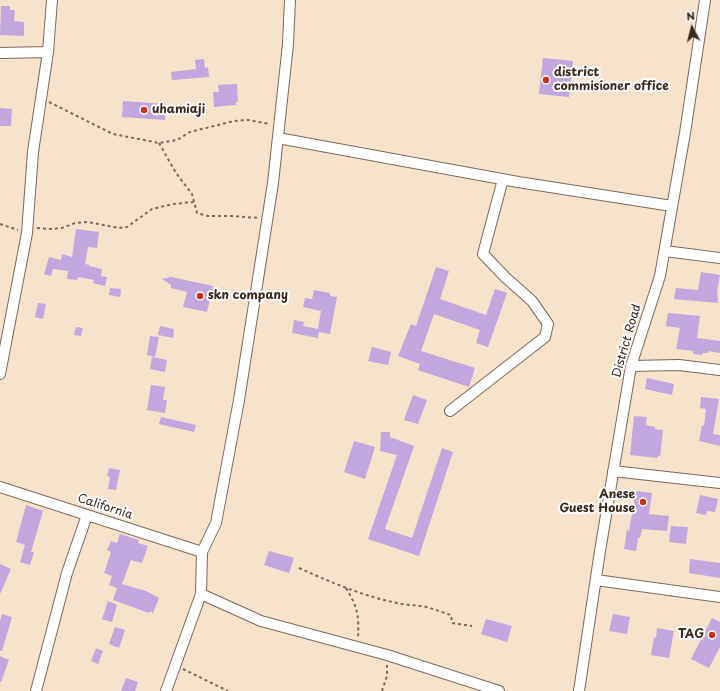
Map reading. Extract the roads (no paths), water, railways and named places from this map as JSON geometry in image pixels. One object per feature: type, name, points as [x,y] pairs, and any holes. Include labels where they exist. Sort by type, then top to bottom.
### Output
[{"type":"street","points":[[0,374],[27,230],[33,152],[48,52],[52,0]]},
{"type":"street","points":[[166,691],[201,594],[202,552],[216,523],[239,400],[278,138],[288,44],[290,0]]},
{"type":"street","name":"District Road","points":[[579,691],[631,366],[660,276],[705,0]]},
{"type":"street","points":[[0,53],[48,52]]},
{"type":"street","points":[[278,138],[503,179],[672,206]]},
{"type":"street","points":[[450,411],[545,337],[548,324],[532,301],[505,277],[483,254],[503,179]]},
{"type":"street","points":[[665,251],[720,258]]},
{"type":"street","points":[[631,366],[680,365],[720,370]]},
{"type":"street","points":[[613,472],[720,484]]},
{"type":"street","name":"California","points":[[0,487],[202,552]]},
{"type":"street","points":[[36,691],[67,573],[87,515]]},
{"type":"street","points":[[596,580],[720,597]]},
{"type":"street","points":[[201,594],[261,621],[387,655],[499,691]]},
{"type":"place","name":"district commisioner office","points":[[546,80]]},
{"type":"place","name":"uhamiaji","points":[[144,110]]},
{"type":"place","name":"skn company","points":[[200,296]]},
{"type":"place","name":"Anese Guest House","points":[[643,502]]},
{"type":"place","name":"TAG","points":[[712,635]]}]
